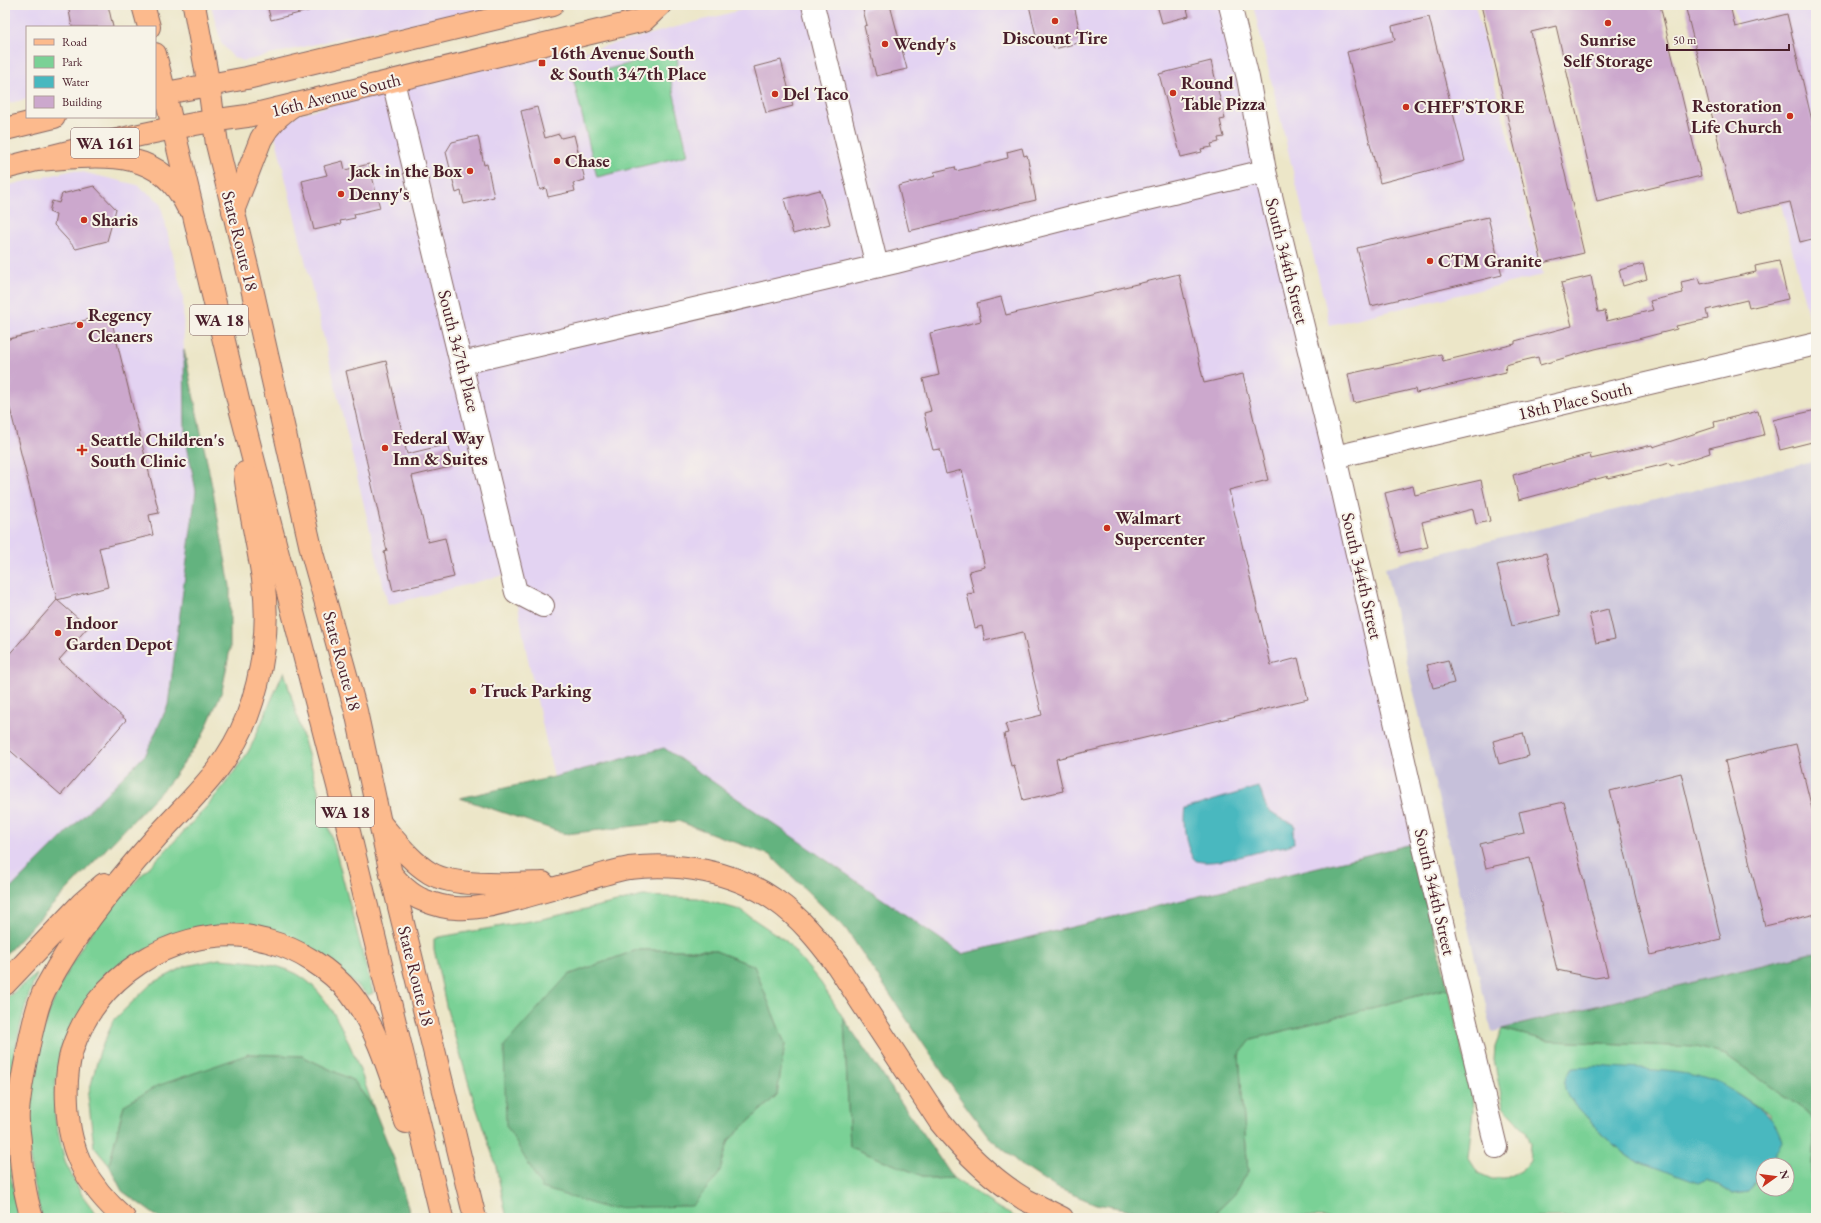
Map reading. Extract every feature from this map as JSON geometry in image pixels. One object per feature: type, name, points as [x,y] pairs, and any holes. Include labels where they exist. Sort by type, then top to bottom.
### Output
[{"type":"main road","points":[[144,5],[149,26]]},
{"type":"main road","name":"WA 18","points":[[194,5],[212,103]]},
{"type":"main road","name":"16th Avenue South","points":[[166,107],[212,103],[247,78],[552,5]]},
{"type":"main road","name":"16th Avenue South","points":[[156,111],[166,107],[212,103],[247,116],[644,20],[660,5]]},
{"type":"main road","name":"WA 18","points":[[156,59],[166,107]]},
{"type":"main road","name":"State Route 18","points":[[212,103],[217,144],[312,553],[356,711],[390,874],[475,1218]]},
{"type":"main road","points":[[233,211],[261,139],[267,128],[282,112],[295,104]]},
{"type":"main road","name":"State Route 18","points":[[166,107],[198,232],[240,408],[338,786],[441,1218]]},
{"type":"main road","name":"WA 161","points":[[5,129],[50,118]]},
{"type":"main road","name":"16th Avenue South","points":[[5,168],[36,160],[139,118]]},
{"type":"main road","points":[[36,160],[105,157],[136,160],[146,164],[158,170],[171,182],[182,196],[198,232]]},
{"type":"main road","points":[[32,1218],[27,1203],[21,1156],[18,1113],[24,1068],[35,1020],[46,985],[84,925],[153,841],[201,791],[224,763],[238,739],[254,695],[261,666],[265,637],[266,606],[263,580],[249,504],[240,408]]},
{"type":"main road","points":[[378,820],[401,847],[431,873],[454,880],[482,884],[574,883]]},
{"type":"main road","points":[[5,984],[82,903],[153,841]]},
{"type":"main road","points":[[390,874],[404,887],[422,900],[455,908],[473,908],[501,903],[629,868],[681,867],[727,876],[774,899],[801,922],[833,960],[940,1122],[957,1143],[981,1166],[1026,1199],[1062,1218]]},
{"type":"main road","points":[[124,1218],[108,1204],[92,1184],[81,1164],[73,1141],[68,1119],[67,1093],[68,1071],[72,1050],[82,1028],[97,1003],[118,980],[136,965],[159,951],[182,942],[217,936],[246,936],[279,944],[303,955],[328,973],[348,992],[362,1010],[383,1054],[441,1218]]},
{"type":"street","points":[[813,5],[877,266]]},
{"type":"street","name":"South 344th Street","points":[[1230,5],[1248,78],[1265,171],[1335,457],[1420,831],[1496,1147]]},
{"type":"street","name":"South 347th Place","points":[[393,80],[516,592],[543,606]]},
{"type":"street","points":[[462,363],[877,266],[1265,171]]},
{"type":"street","name":"18th Place South","points":[[1335,457],[1816,344]]},
{"type":"shaded area","points":[[5,5],[107,5],[113,26],[26,26],[26,99],[5,104]]},
{"type":"shaded area","points":[[211,5],[510,5],[423,26],[392,26],[244,61],[233,57],[221,43]]},
{"type":"shaded area","points":[[760,5],[1227,5],[1423,841],[962,954],[664,749],[554,777],[526,650],[512,573],[388,605],[275,135],[280,128],[298,114],[542,52],[582,52]]},
{"type":"shaded area","points":[[1253,5],[1475,5],[1543,275],[1330,325]]},
{"type":"shaded area","points":[[1733,5],[1816,5],[1816,323],[1810,324]]},
{"type":"shaded area","points":[[74,170],[137,185],[160,202],[183,297],[185,435],[196,491],[168,705],[146,754],[5,894],[5,186]]},
{"type":"shaded area","points":[[1816,460],[1816,952],[1492,1032],[1385,567]]},
{"type":"green space","points":[[675,52],[678,63],[671,82],[688,155],[597,177],[573,78]]},
{"type":"green space","points":[[184,350],[213,491],[230,586],[230,649],[222,691],[202,737],[169,783],[5,955],[5,894],[146,754],[168,705],[196,491],[185,435]]},
{"type":"green space","points":[[284,671],[334,845],[373,993],[368,995],[337,969],[276,936],[144,950],[56,1078],[55,1118],[65,1162],[82,1195],[99,1218],[42,1218],[32,1178],[29,1137],[30,1095],[37,1054],[48,1015],[65,977],[86,941],[111,908],[209,804],[239,766],[251,746]]},
{"type":"green space","points":[[664,748],[962,954],[1412,844],[1448,988],[1252,1039],[1239,1055],[1248,1172],[1235,1194],[1214,1214],[1149,1213],[1096,1204],[1055,1187],[1021,1165],[989,1137],[957,1094],[846,929],[770,855],[678,821],[566,834],[460,798],[554,777]]},
{"type":"green space","points":[[643,896],[698,898],[740,910],[786,941],[821,983],[844,1019],[850,1147],[930,1179],[953,1178],[1000,1209],[1017,1218],[507,1218],[495,1162],[473,1098],[447,1010],[434,949],[434,938],[542,919]],"holes":[[[637,950],[713,950],[754,966],[785,1044],[777,1095],[729,1140],[568,975]]]},
{"type":"green space","points":[[637,950],[713,950],[754,966],[785,1044],[777,1095],[729,1140],[719,1174],[692,1206],[606,1208],[542,1188],[506,1125],[504,1046],[568,975]]},
{"type":"green space","points":[[1816,952],[1816,1179],[1811,1176],[1815,1125],[1807,1112],[1726,1055],[1697,1047],[1549,1041],[1502,1029]]},
{"type":"green space","points":[[219,959],[238,960],[279,967],[297,974],[311,984],[324,999],[345,1034],[374,1109],[354,1081],[302,1056],[249,1054],[124,1105],[109,1165],[94,1147],[88,1096],[100,1051],[114,1020],[151,984],[186,966]]},
{"type":"green space","points":[[37,974],[33,982],[23,1016],[17,1042],[8,1108],[8,1152],[14,1196],[20,1218],[5,1218],[5,999]]},
{"type":"green space","points":[[1448,988],[1472,1092],[1473,1112],[1468,1157],[1478,1173],[1492,1179],[1504,1179],[1521,1171],[1529,1161],[1531,1144],[1526,1131],[1503,1106],[1494,1060],[1495,1047],[1502,1029],[1549,1041],[1697,1047],[1726,1055],[1807,1112],[1815,1125],[1811,1176],[1816,1179],[1816,1218],[1339,1218],[1214,1214],[1235,1194],[1248,1172],[1239,1055],[1252,1039]],"holes":[[[1711,1080],[1740,1095],[1770,1115],[1774,1157],[1795,1157],[1795,1197],[1755,1197],[1755,1185],[1748,1192],[1731,1194],[1707,1179],[1635,1160],[1613,1145],[1568,1097]]]},
{"type":"green space","points":[[844,1019],[953,1178],[930,1179],[850,1147]]},
{"type":"green space","points":[[249,1054],[302,1056],[354,1081],[374,1109],[394,1159],[411,1218],[159,1218],[122,1191],[109,1165],[124,1105],[157,1086]]},
{"type":"water","points":[[1258,787],[1269,810],[1276,816],[1294,824],[1294,843],[1244,856],[1213,862],[1197,861],[1193,858],[1186,837],[1184,820],[1185,809]]},
{"type":"water","points":[[1596,1066],[1654,1070],[1699,1076],[1716,1082],[1736,1093],[1766,1114],[1777,1127],[1782,1141],[1774,1157],[1755,1157],[1755,1185],[1748,1192],[1731,1194],[1707,1179],[1698,1183],[1635,1160],[1613,1145],[1568,1097],[1564,1081],[1573,1067]]},
{"type":"building","points":[[68,5],[108,5],[113,26],[72,26]]},
{"type":"building","points":[[267,5],[311,5],[312,10],[271,20]]},
{"type":"building","name":"Wendy's","points":[[890,5],[907,69],[876,76],[864,26],[867,25],[863,10]]},
{"type":"building","name":"Discount Tire","points":[[1029,5],[1074,5],[1082,42],[1054,49],[1050,37],[1037,40]]},
{"type":"building","points":[[1157,5],[1186,5],[1189,16],[1162,23]]},
{"type":"building","points":[[1481,5],[1660,5],[1701,176],[1597,201],[1556,26],[1531,32],[1584,253],[1542,263]]},
{"type":"building","points":[[1685,5],[1730,5],[1735,27],[1787,14],[1816,138],[1816,238],[1800,242],[1790,202],[1736,214]]},
{"type":"building","name":"CHEF'STORE","points":[[1429,17],[1465,161],[1380,183],[1347,52],[1395,40],[1392,26]]},
{"type":"building","name":"Del Taco","points":[[781,60],[793,106],[766,113],[754,67]]},
{"type":"building","points":[[1211,61],[1225,119],[1220,120],[1224,137],[1218,138],[1219,142],[1211,144],[1212,147],[1201,149],[1202,152],[1181,157],[1159,74]]},
{"type":"building","name":"Chase","points":[[537,107],[545,138],[559,134],[561,138],[574,135],[585,180],[573,183],[575,191],[548,197],[546,188],[540,190],[521,111]]},
{"type":"building","name":"Jack in the Box","points":[[478,136],[484,165],[487,164],[494,197],[464,204],[461,191],[456,193],[446,152],[452,142]]},
{"type":"building","points":[[1022,148],[1024,156],[1027,155],[1036,200],[909,231],[898,186],[936,176],[934,172],[955,167],[956,171],[1008,158],[1007,152]]},
{"type":"building","name":"Denny's","points":[[343,161],[345,170],[369,164],[380,208],[354,214],[355,218],[340,221],[341,224],[314,230],[302,181],[327,175],[324,166]]},
{"type":"building","name":"Sharis","points":[[94,186],[116,209],[107,241],[76,249],[54,225],[56,215],[49,212],[52,201],[59,203],[62,194]]},
{"type":"building","points":[[820,190],[830,224],[793,234],[784,199]]},
{"type":"building","name":"CTM Granite","points":[[1488,217],[1502,275],[1371,306],[1357,248]]},
{"type":"building","points":[[1779,261],[1788,299],[1749,308],[1747,300],[1706,310],[1708,319],[1676,326],[1677,329],[1595,349],[1540,365],[1538,357],[1505,365],[1506,372],[1416,393],[1415,389],[1354,403],[1348,374],[1441,354],[1443,361],[1515,344],[1515,341],[1572,326],[1561,283],[1591,276],[1598,312],[1605,311],[1607,321],[1653,310],[1650,301],[1683,293],[1681,282],[1699,278],[1701,284],[1756,272],[1755,266]]},
{"type":"building","points":[[1643,264],[1647,279],[1623,286],[1619,270]]},
{"type":"building","name":"Walmart Supercenter","points":[[1179,274],[1204,383],[1243,374],[1268,480],[1229,490],[1271,665],[1298,658],[1308,699],[1056,759],[1063,791],[1023,800],[1014,765],[1011,766],[1004,734],[1008,733],[1005,724],[1042,715],[1023,632],[985,641],[982,626],[975,628],[967,594],[974,593],[969,571],[985,567],[962,470],[946,474],[940,449],[933,450],[928,432],[924,413],[931,411],[923,379],[939,375],[930,333],[981,321],[977,303],[1001,297],[1006,315]]},
{"type":"building","name":"Seattle Children's South Clinic","points":[[110,314],[159,513],[149,515],[153,535],[99,548],[108,587],[57,600],[5,388],[5,340]]},
{"type":"building","name":"Federal Way Inn & Suites","points":[[386,361],[407,454],[448,444],[454,466],[412,476],[428,542],[445,538],[454,577],[393,591],[384,552],[387,551],[346,371]]},
{"type":"building","points":[[1816,410],[1816,441],[1780,450],[1773,420]]},
{"type":"building","points":[[1758,411],[1764,435],[1709,448],[1710,453],[1671,466],[1670,463],[1608,478],[1608,476],[1519,500],[1513,475],[1590,454],[1591,459],[1652,445],[1653,447],[1715,427],[1714,422]]},
{"type":"building","points":[[1481,480],[1490,521],[1476,524],[1473,509],[1422,522],[1428,547],[1400,553],[1385,493],[1413,486],[1415,495]]},
{"type":"building","points":[[1546,553],[1560,615],[1512,626],[1497,565]]},
{"type":"building","points":[[57,600],[88,627],[59,660],[126,720],[61,795],[5,746],[5,659]]},
{"type":"building","points":[[1608,609],[1615,639],[1596,643],[1589,614]]},
{"type":"building","points":[[1448,660],[1454,683],[1433,688],[1427,665]]},
{"type":"building","points":[[1523,733],[1529,756],[1499,764],[1493,741]]},
{"type":"building","points":[[1796,744],[1816,825],[1816,914],[1765,926],[1725,761]]},
{"type":"building","points":[[1681,773],[1721,939],[1650,955],[1610,791]]},
{"type":"building","points":[[1564,802],[1608,976],[1595,978],[1557,970],[1530,858],[1486,868],[1480,844],[1524,833],[1519,812]]},
{"type":"place","name":"Discount Tire","points":[[1055,21]]},
{"type":"place","name":"Sunrise Self Storage","points":[[1608,23]]},
{"type":"place","name":"Wendy's","points":[[885,44]]},
{"type":"place","name":"16th Avenue South & South 347th Place","points":[[542,63]]},
{"type":"place","name":"Round Table Pizza","points":[[1173,93]]},
{"type":"place","name":"Del Taco","points":[[775,94]]},
{"type":"place","name":"CHEF'STORE","points":[[1406,107]]},
{"type":"place","name":"Restoration Life Church","points":[[1790,116]]},
{"type":"place","name":"Chase","points":[[557,161]]},
{"type":"place","name":"Jack in the Box","points":[[470,171]]},
{"type":"place","name":"Denny's","points":[[341,194]]},
{"type":"place","name":"Sharis","points":[[84,220]]},
{"type":"place","name":"CTM Granite","points":[[1430,261]]},
{"type":"place","name":"Regency Cleaners","points":[[80,325]]},
{"type":"place","name":"Federal Way Inn & Suites","points":[[385,448]]},
{"type":"place","name":"Seattle Children's South Clinic","points":[[82,450]]},
{"type":"place","name":"Walmart Supercenter","points":[[1107,528]]},
{"type":"place","name":"Indoor Garden Depot","points":[[58,633]]},
{"type":"place","name":"Truck Parking","points":[[473,691]]}]
